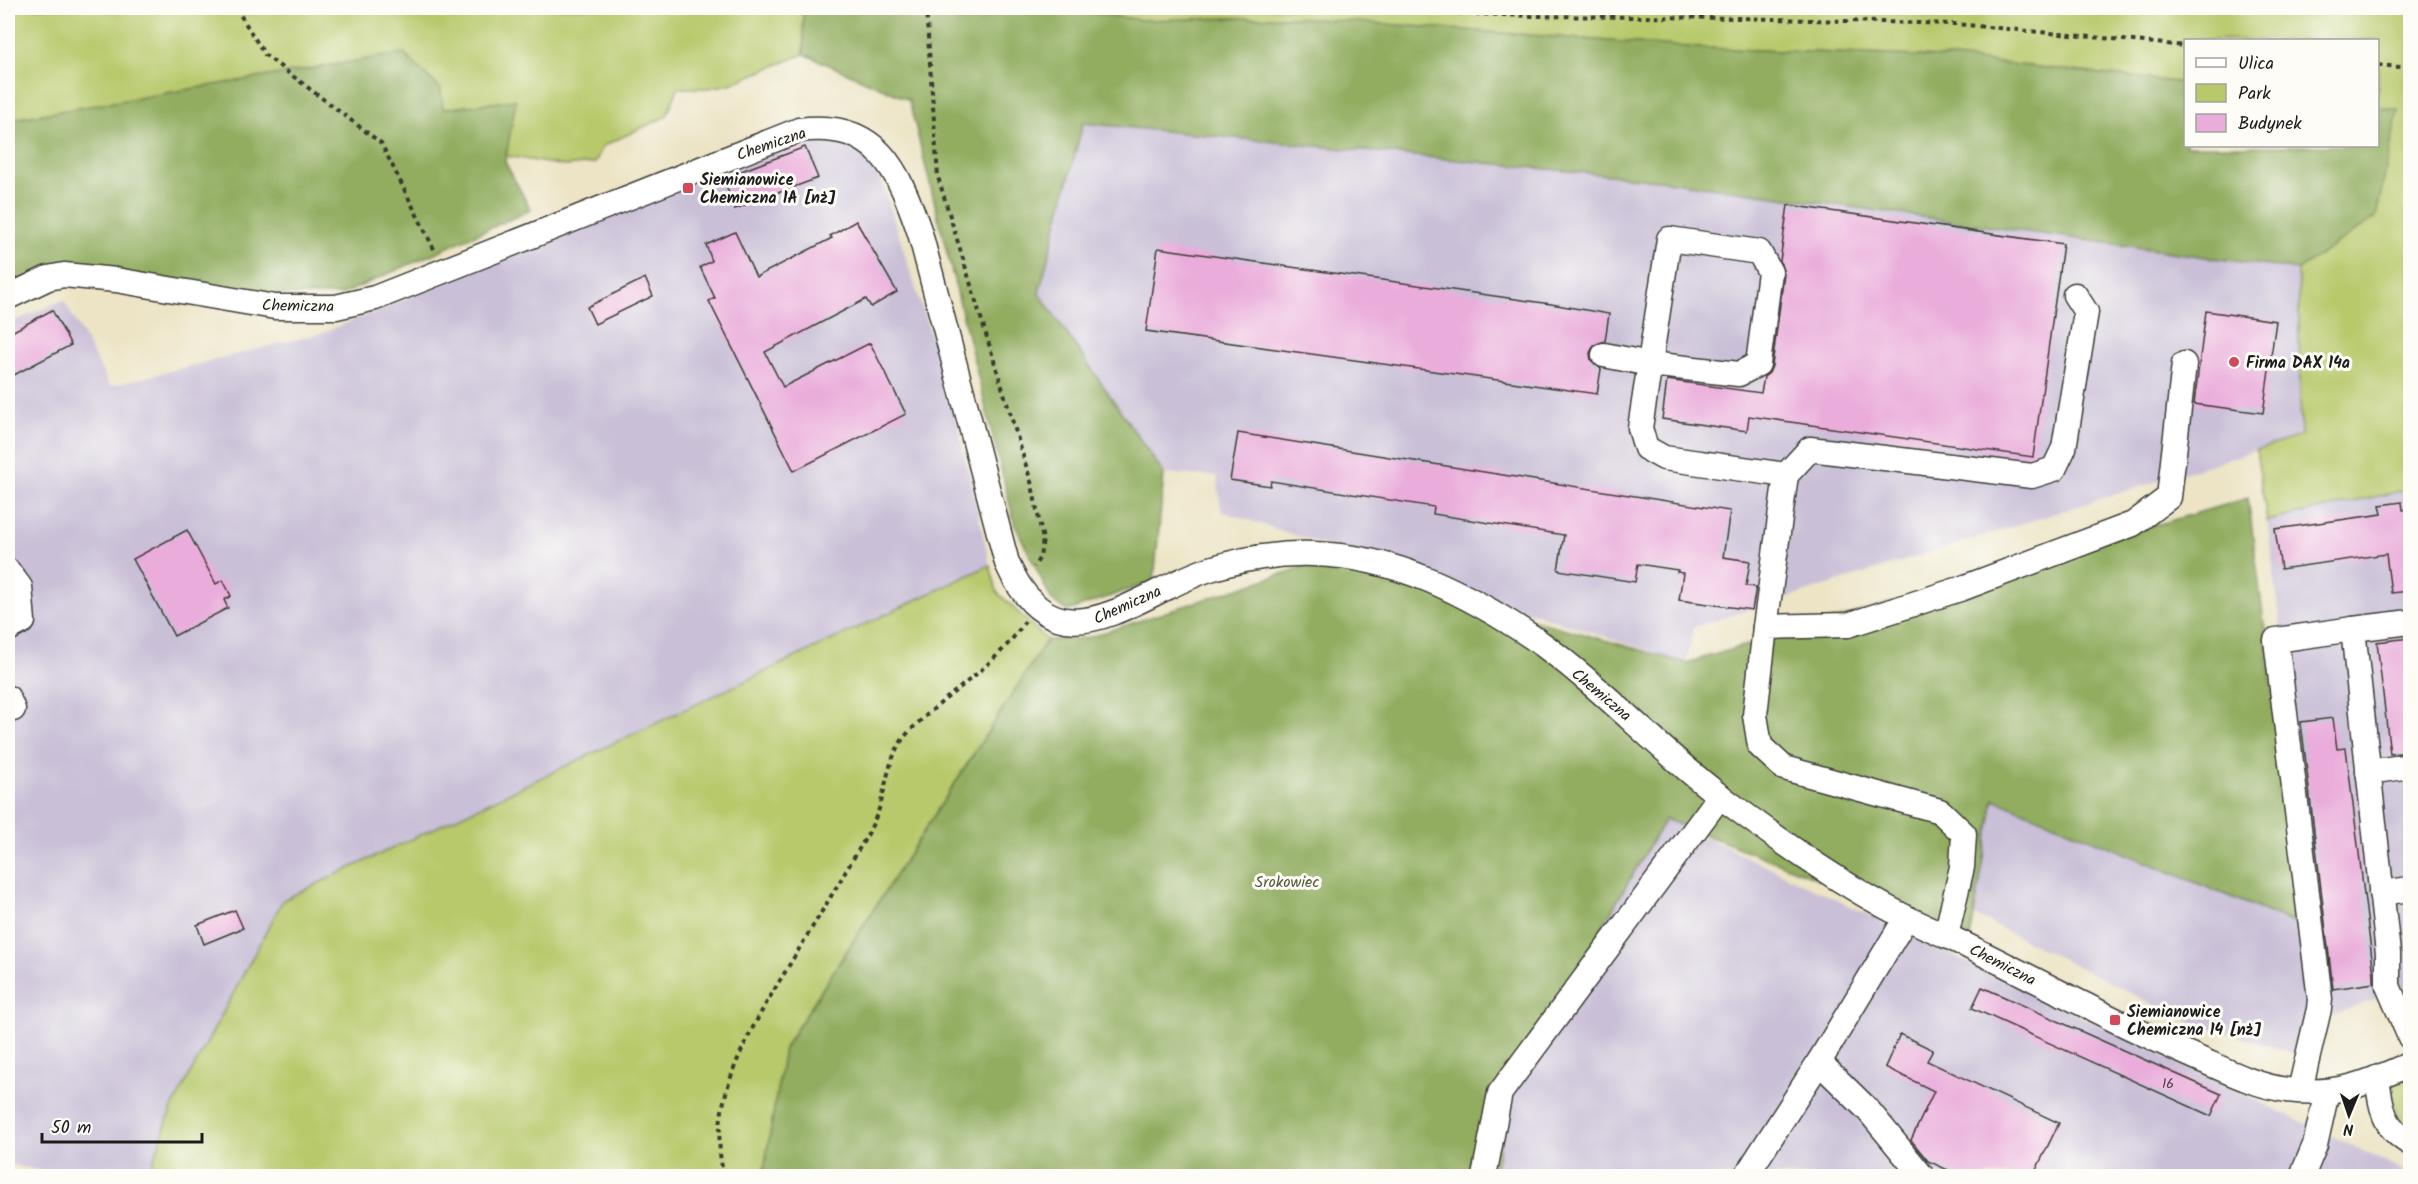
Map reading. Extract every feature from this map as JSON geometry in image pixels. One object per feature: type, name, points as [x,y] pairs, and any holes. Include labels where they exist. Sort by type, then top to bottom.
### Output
[{"type":"street","name":"Chemiczna","points":[[8,297],[48,278],[64,275],[116,280],[275,308],[336,307],[375,298],[799,130],[816,128],[843,130],[863,140],[889,162],[910,205],[920,233],[1007,563],[1016,583],[1034,606],[1061,619],[1076,622],[1091,621],[1212,568],[1256,559],[1312,554],[1358,558],[1405,569],[1458,592],[1501,616],[1593,685],[1720,796],[1798,854],[1906,918],[2180,1051],[2246,1079],[2287,1089],[2327,1092],[2344,1090],[2410,1064]]},
{"type":"street","points":[[1604,355],[1650,364],[1739,374],[1758,364],[1770,272],[1760,252],[1669,239],[1650,364],[1640,428],[1646,448],[1664,458],[1786,476]]},
{"type":"street","points":[[1946,936],[1962,867],[1964,834],[1940,811],[1784,768],[1760,746],[1755,715],[1786,476],[1810,449],[2032,476],[2054,469],[2064,448],[2086,312],[2075,295]]},
{"type":"street","points":[[1765,627],[1848,625],[1963,588],[2133,525],[2169,497],[2184,364]]},
{"type":"street","points":[[8,571],[20,587],[23,621],[8,629]]},
{"type":"street","points":[[2300,1090],[2320,999],[2276,640],[2410,622]]},
{"type":"street","points":[[2353,629],[2388,953],[2386,980],[2392,999],[2410,1037]]},
{"type":"street","points":[[2368,772],[2410,766]]},
{"type":"street","points":[[1484,1176],[1500,1093],[1720,796]]},
{"type":"street","points":[[2381,893],[2410,889]]},
{"type":"street","points":[[1746,1176],[1819,1062],[1906,918]]},
{"type":"street","points":[[1819,1062],[1868,1110],[1922,1176]]},
{"type":"street","points":[[2378,1078],[2385,1119],[2391,1129],[2410,1143]]},
{"type":"street","points":[[2302,1176],[2315,1145],[2327,1092]]},
{"type":"path","points":[[236,8],[265,55],[381,143],[444,271]]},
{"type":"path","points":[[926,8],[938,177],[1032,485],[1042,540],[1040,557],[1031,574],[1016,583]]},
{"type":"path","points":[[1304,8],[1533,16],[1751,18],[1922,23],[2184,46]]},
{"type":"path","points":[[2379,65],[2410,68]]},
{"type":"path","points":[[724,1176],[721,1165],[720,1124],[728,1085],[761,1012],[869,832],[879,809],[892,758],[906,735],[972,679],[1014,638],[1034,606]]},
{"type":"shaded area","points":[[1083,123],[1660,180],[2298,270],[2301,436],[1694,627],[1686,663],[1221,511],[1217,476],[1164,474],[1039,293]]},
{"type":"shaded area","points":[[821,140],[856,143],[882,182],[954,409],[990,565],[283,900],[171,1110],[148,1176],[66,1176],[8,1164],[8,324],[64,300],[110,386],[322,333],[758,156]]},
{"type":"shaded area","points":[[2410,489],[2410,986],[2333,1015],[2267,521]]},
{"type":"shaded area","points":[[1994,799],[2303,927],[2314,1002],[2295,1054],[2183,1019],[1974,915]]},
{"type":"shaded area","points":[[1665,818],[2407,1172],[2405,1176],[1496,1176],[1509,1087]]},
{"type":"green space","points":[[8,8],[803,8],[804,54],[730,84],[708,88],[678,88],[667,116],[603,146],[595,163],[565,166],[506,156],[515,100],[443,109],[194,89],[8,120]]},
{"type":"green space","points":[[803,8],[1058,8],[1141,20],[1291,17],[1701,48],[1944,57],[2184,83],[2184,147],[2379,147],[2379,107],[2398,110],[2376,217],[2298,270],[1660,180],[1083,123],[1039,293],[1164,474],[1154,581],[1068,611],[1052,601],[1015,525],[909,100],[804,54]]},
{"type":"green space","points":[[1058,8],[2410,8],[2410,489],[2267,521],[2256,450],[2301,436],[2298,270],[2376,216],[2398,110],[2379,107],[2379,39],[2184,39],[2184,83],[1944,57],[1701,48],[1291,17],[1141,20]]},
{"type":"green space","points":[[403,53],[441,89],[443,109],[516,100],[505,162],[531,210],[341,295],[268,295],[56,266],[8,288],[8,120]]},
{"type":"green space","name":"Srokowiec","points":[[2248,498],[2303,927],[1994,799],[1970,938],[1665,819],[1509,1087],[1495,1176],[763,1176],[784,1049],[1047,640],[1087,638],[1312,564],[1402,583],[1686,663]]},
{"type":"green space","points":[[990,565],[997,592],[1047,640],[784,1048],[763,1176],[148,1176],[171,1110],[283,900]]},
{"type":"green space","points":[[2410,1075],[2410,1129],[2397,1114],[2393,1084]]},
{"type":"building","points":[[805,147],[818,178],[735,209],[723,178]]},
{"type":"building","points":[[1788,205],[2063,244],[2033,457],[1749,416],[1747,431],[1662,419],[1667,380],[1761,393],[1764,377],[1772,366],[1784,274],[1780,261]]},
{"type":"building","points":[[856,221],[897,292],[871,307],[866,299],[765,352],[783,387],[870,343],[906,414],[794,471],[709,301],[715,298],[700,267],[712,261],[706,245],[735,232],[756,277],[832,238],[830,236]]},
{"type":"building","points":[[1158,248],[1609,314],[1605,341],[1594,345],[1590,353],[1591,360],[1601,369],[1597,394],[1146,331]]},
{"type":"building","points":[[645,278],[653,296],[595,324],[587,307]]},
{"type":"building","points":[[52,310],[71,345],[14,375],[8,363],[8,334]]},
{"type":"building","name":"Firma DAX 14a","points":[[2206,311],[2276,321],[2263,413],[2194,404]]},
{"type":"building","points":[[1238,433],[1730,511],[1723,557],[1750,561],[1746,586],[1756,587],[1752,610],[1679,600],[1683,573],[1677,572],[1678,570],[1638,564],[1635,582],[1558,570],[1564,535],[1433,514],[1434,507],[1271,481],[1270,486],[1230,480]]},
{"type":"building","points":[[2402,502],[2403,510],[2410,509],[2410,591],[2391,593],[2386,554],[2281,569],[2275,529],[2382,514],[2380,505]]},
{"type":"building","points":[[187,530],[216,584],[223,580],[231,596],[224,600],[228,608],[174,636],[133,559]]},
{"type":"building","points":[[2410,638],[2410,752],[2390,754],[2377,642]]},
{"type":"building","points":[[2333,718],[2337,749],[2346,748],[2374,983],[2333,989],[2301,722]]},
{"type":"building","points":[[235,910],[243,928],[204,944],[197,925]]},
{"type":"building","points":[[1982,987],[2221,1094],[2211,1116],[1972,1008]]},
{"type":"building","points":[[1900,1034],[1933,1050],[1927,1061],[2059,1123],[2033,1176],[1961,1176],[1928,1161],[1911,1140],[1934,1091],[1885,1067]]},
{"type":"place","name":"Siemianowice Chemiczna 1A [nż]","points":[[688,188]]},
{"type":"place","name":"Firma DAX 14a","points":[[2234,362]]},
{"type":"place","name":"Siemianowice Chemiczna 14 [nż]","points":[[2115,1020]]}]
